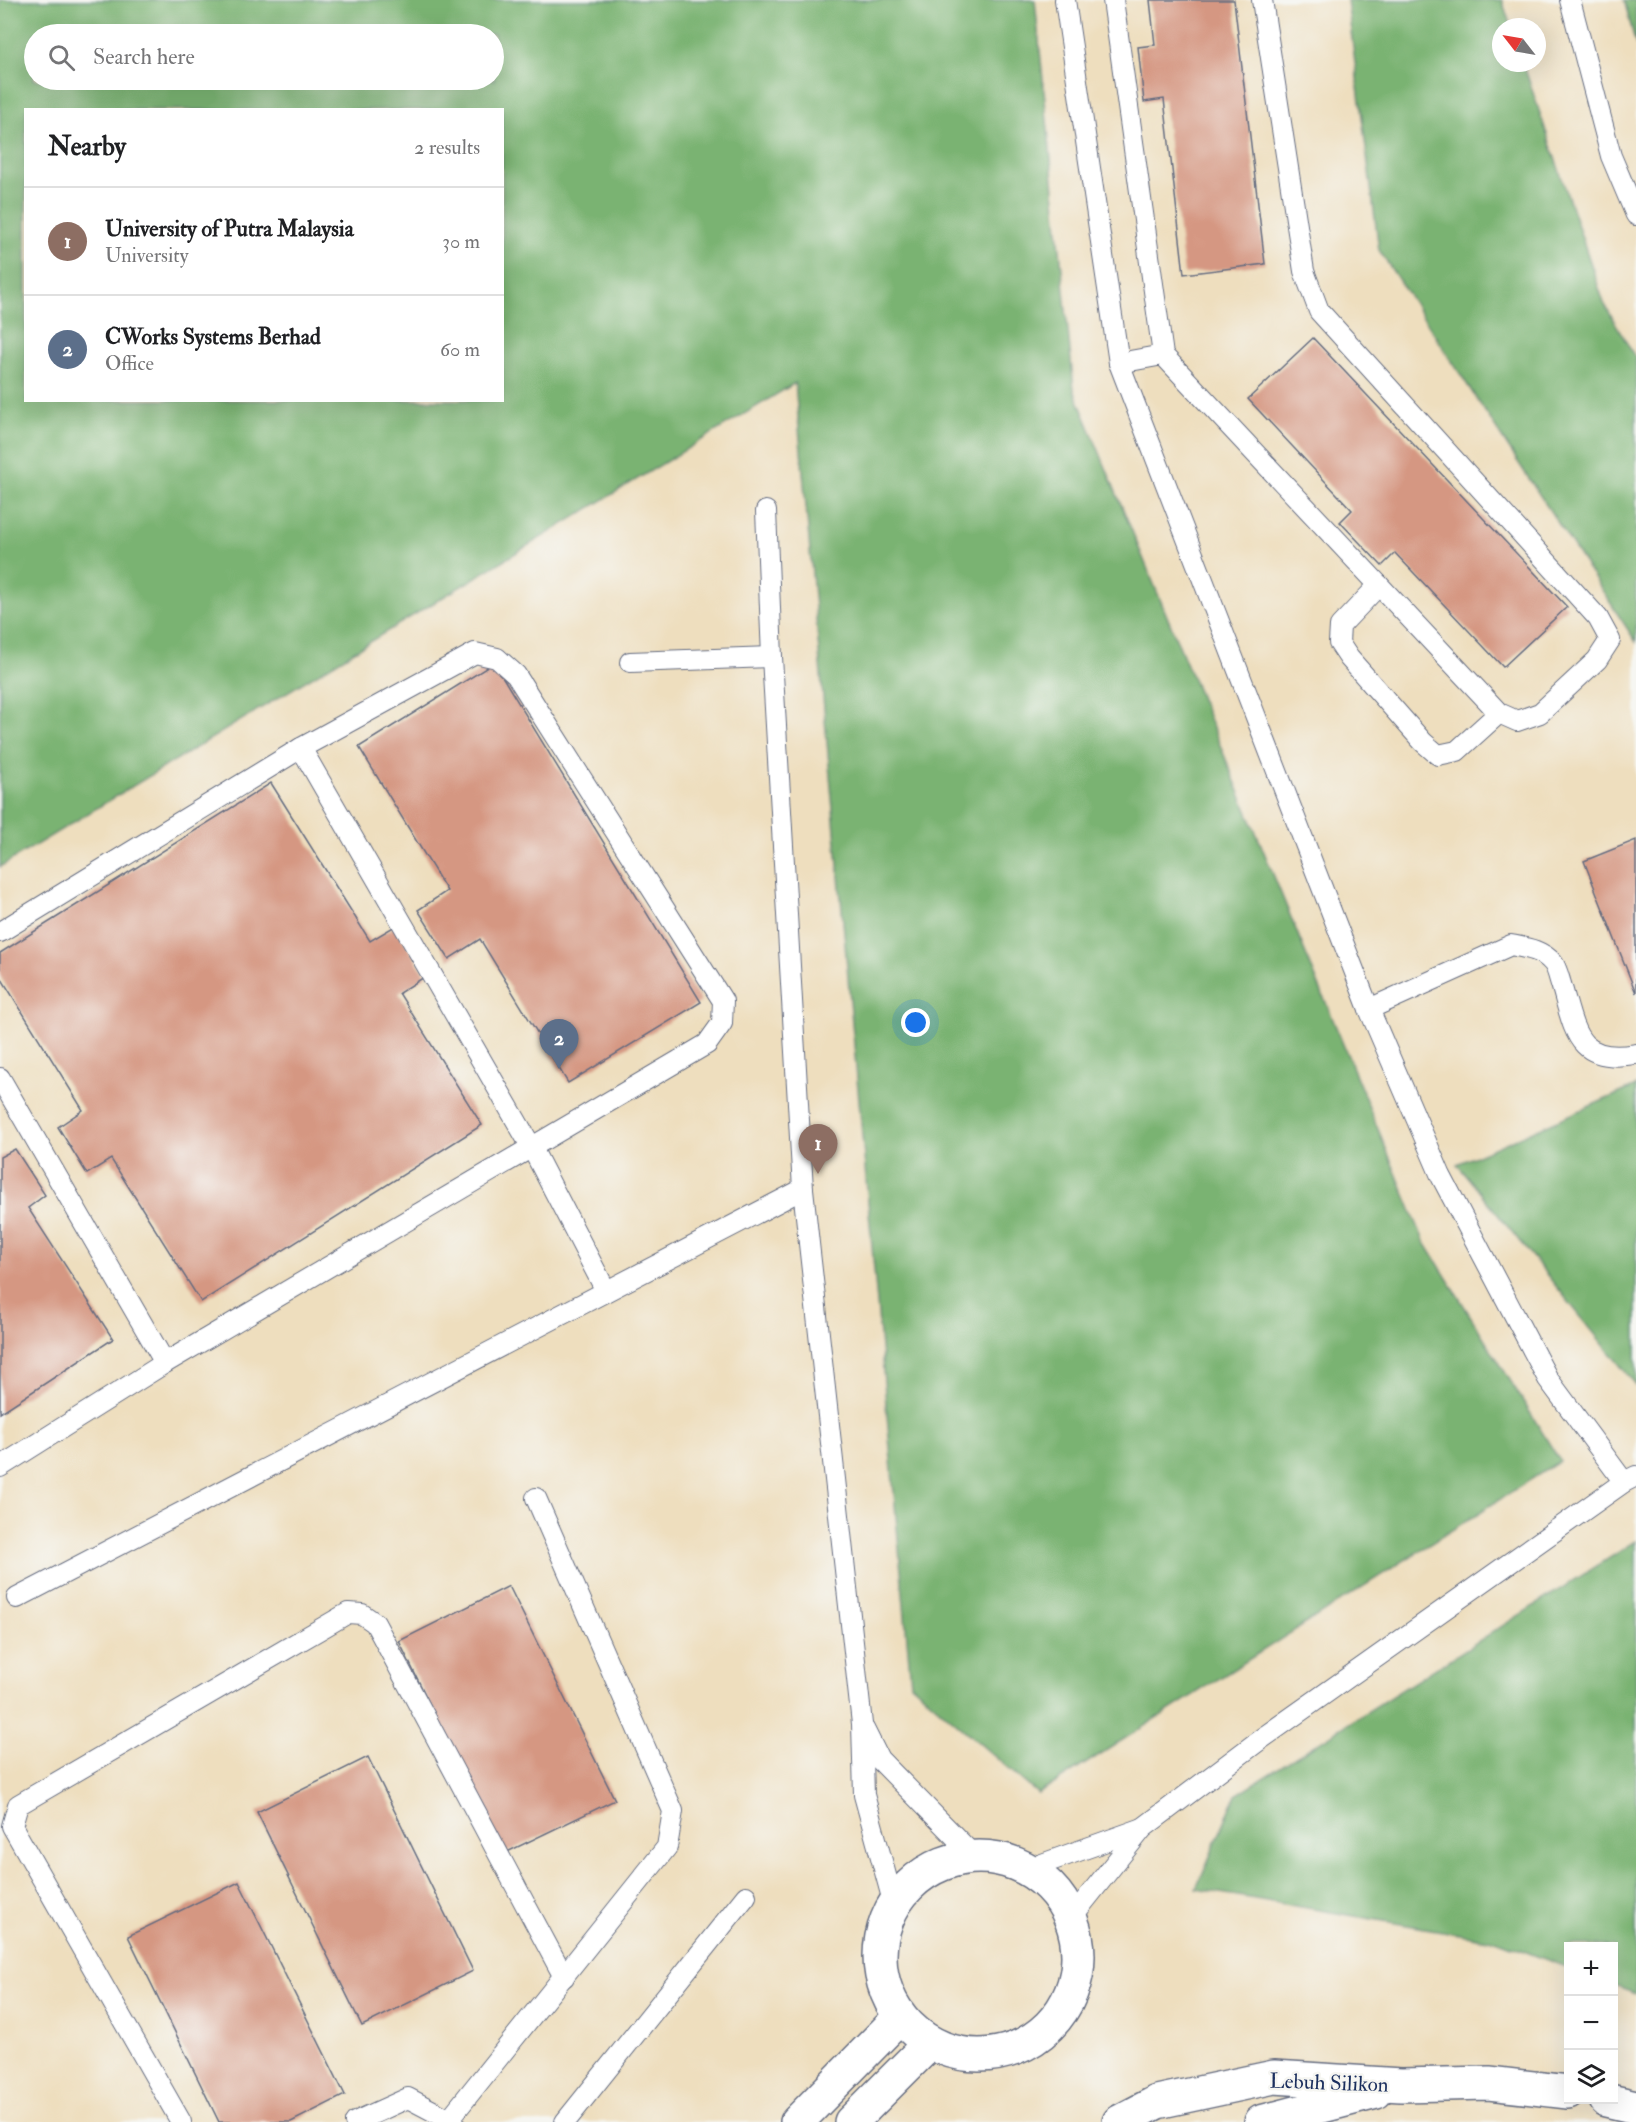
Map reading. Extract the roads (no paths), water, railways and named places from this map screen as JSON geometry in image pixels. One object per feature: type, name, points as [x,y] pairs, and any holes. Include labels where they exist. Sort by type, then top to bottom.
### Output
[{"type":"street","points":[[975,1857],[1002,1859],[1028,1869],[1054,1890],[1071,1918],[1078,1948],[1076,1978],[1064,2007],[1045,2031],[1019,2047],[989,2055],[959,2054],[930,2043],[900,2017],[888,1997],[881,1974],[880,1950],[885,1927],[894,1905],[928,1871],[975,1857]]},
{"type":"street","points":[[797,2122],[900,2017]]},
{"type":"street","points":[[851,2122],[930,2043]]},
{"type":"street","name":"Lebuh Silikon","points":[[1119,2122],[1157,2102],[1274,2077],[1401,2085],[1489,2083],[1564,2091]]},
{"type":"street","name":"Lebuh Silikon","points":[[1261,2122],[1401,2085]]},
{"type":"street","points":[[1618,2103],[1636,2107]]},
{"type":"lane","points":[[1065,0],[1119,363],[1369,1009],[1441,1176],[1548,1379],[1630,1479],[1261,1739],[1143,1828],[1071,1918]]},
{"type":"lane","points":[[1113,0],[1163,355],[1499,712],[1517,721],[1540,713],[1597,660],[1610,640],[1598,618],[1319,311],[1304,272],[1262,0]]},
{"type":"lane","points":[[1570,0],[1611,156],[1636,215]]},
{"type":"lane","points":[[1119,363],[1163,355]]},
{"type":"lane","points":[[766,511],[772,657],[803,1189],[862,1724],[864,1795],[894,1905]]},
{"type":"lane","points":[[1379,585],[1340,626],[1339,643],[1348,658],[1423,742],[1438,755],[1457,751],[1499,712]]},
{"type":"lane","points":[[0,932],[301,748],[475,653],[497,658],[516,675],[723,1001],[722,1023],[707,1044],[165,1363],[0,1467]]},
{"type":"lane","points":[[630,662],[772,657]]},
{"type":"lane","points":[[301,748],[532,1148],[606,1291]]},
{"type":"lane","points":[[1369,1009],[1511,945],[1534,949],[1554,963],[1577,1037],[1592,1052],[1615,1058],[1636,1054]]},
{"type":"lane","points":[[0,1078],[165,1363]]},
{"type":"lane","points":[[18,1598],[803,1189]]},
{"type":"lane","points":[[356,2122],[408,2098],[451,2121],[667,1847],[674,1811],[536,1498]]},
{"type":"lane","points":[[181,2122],[12,1826],[18,1804],[348,1613],[362,1614],[375,1623],[564,1977]]},
{"type":"lane","points":[[862,1724],[879,1759],[975,1857]]},
{"type":"lane","points":[[1028,1869],[1143,1828]]},
{"type":"lane","points":[[565,2122],[746,1896]]},
{"type":"place","name":"CWorks Systems Berhad","points":[[559,1069]]},
{"type":"place","name":"University of Putra Malaysia","points":[[818,1174]]}]
